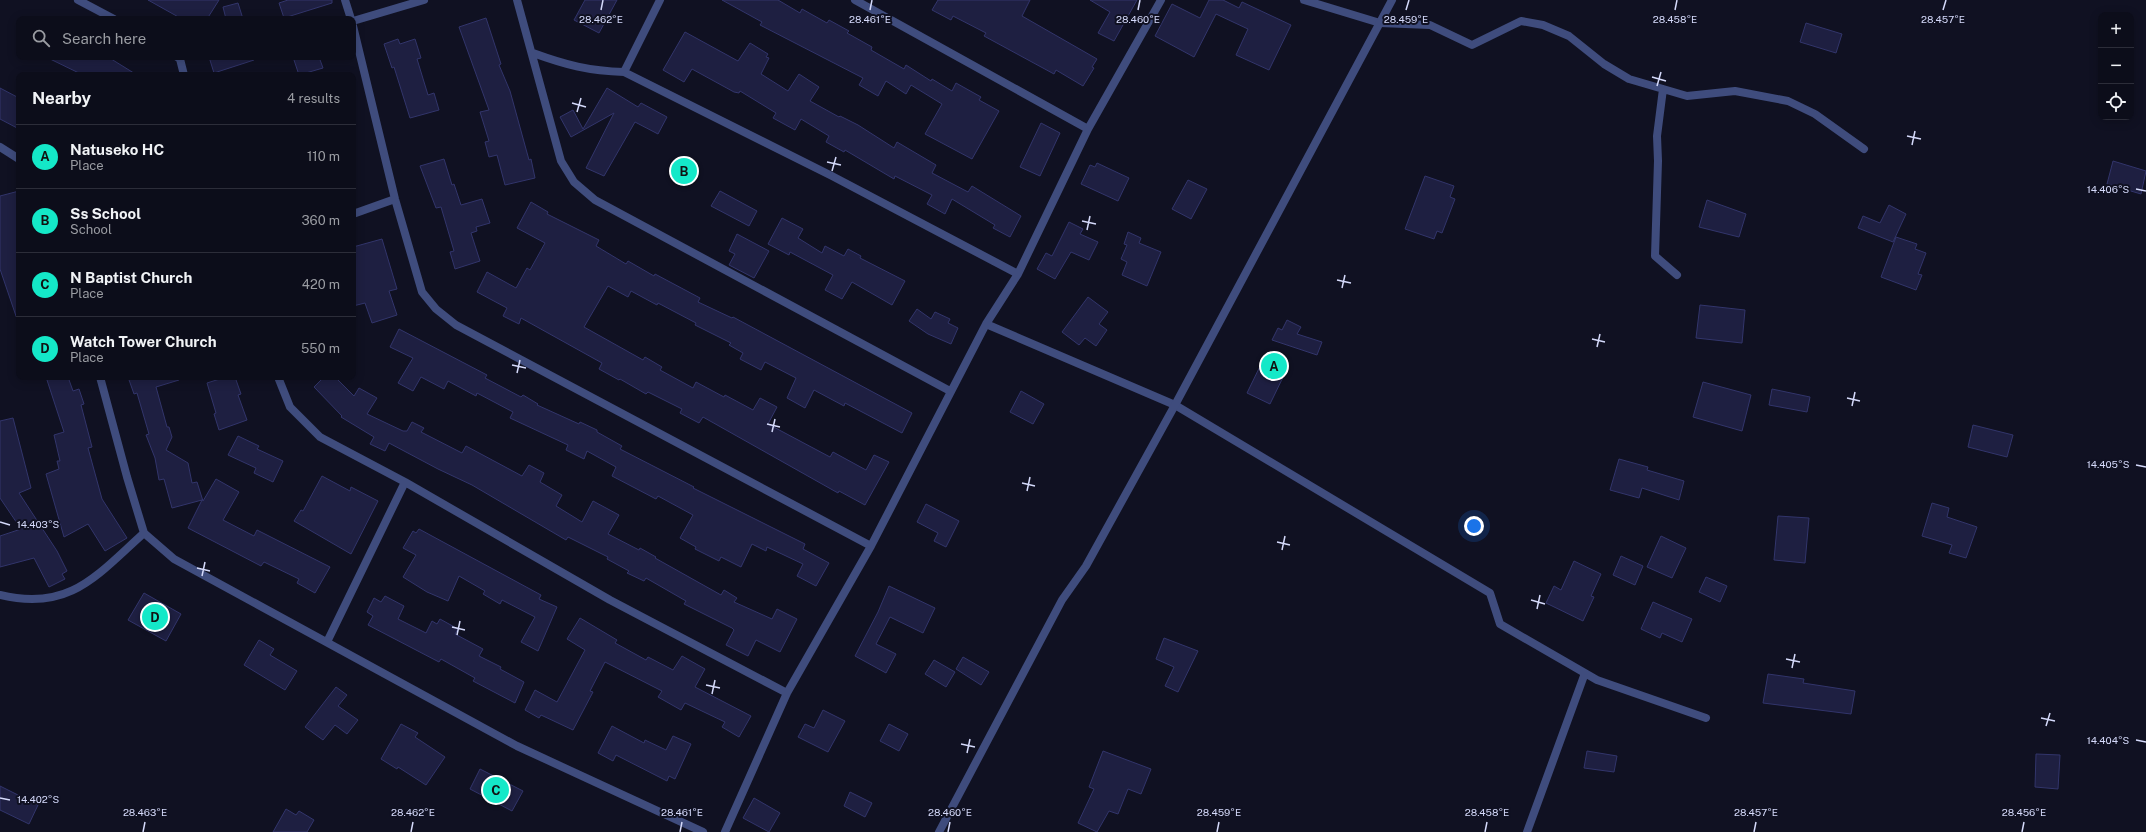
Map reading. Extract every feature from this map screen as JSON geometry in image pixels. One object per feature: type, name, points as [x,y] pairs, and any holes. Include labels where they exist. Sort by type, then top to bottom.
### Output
[{"type":"street","points":[[78,0],[108,16]]},
{"type":"street","points":[[345,0],[351,16]]},
{"type":"street","points":[[356,19],[424,0]]},
{"type":"street","points":[[517,0],[561,161],[574,182],[595,200],[950,391]]},
{"type":"street","points":[[624,72],[660,0]]},
{"type":"street","points":[[855,0],[1088,129]]},
{"type":"street","points":[[725,832],[786,693],[871,546],[986,324],[1018,274],[1088,129],[1161,0]]},
{"type":"street","points":[[1304,0],[1380,23],[1430,25],[1472,45],[1521,21],[1543,25],[1569,36],[1604,64],[1629,79],[1687,96],[1735,91],[1788,101],[1815,114],[1864,149]]},
{"type":"street","points":[[939,832],[1062,600],[1086,566],[1175,405],[1392,0]]},
{"type":"street","points":[[356,38],[395,199],[422,292],[436,309],[456,325],[871,546]]},
{"type":"street","points":[[533,54],[565,65],[593,71],[624,72],[832,176],[1018,274]]},
{"type":"street","points":[[180,60],[183,72]]},
{"type":"street","points":[[1663,89],[1657,136],[1658,161],[1655,256],[1677,275]]},
{"type":"street","points":[[0,147],[16,156]]},
{"type":"street","points":[[356,213],[395,199]]},
{"type":"street","points":[[986,324],[1175,405],[1490,593],[1500,624],[1598,680],[1706,718]]},
{"type":"street","points":[[101,380],[144,533],[174,559],[517,746],[703,832]]},
{"type":"street","points":[[279,380],[290,407],[320,437],[405,482],[610,600],[786,693]]},
{"type":"street","points":[[327,642],[405,482]]},
{"type":"street","points":[[0,595],[29,600],[54,598],[71,592],[87,584],[144,533]]},
{"type":"street","points":[[1527,832],[1585,673]]},
{"type":"building","points":[[148,0],[219,0],[209,16],[177,16]]},
{"type":"building","points":[[288,0],[332,0],[332,3],[290,16],[283,16],[279,3]]},
{"type":"building","points":[[585,0],[617,0],[599,33],[574,20]]},
{"type":"building","points":[[722,0],[778,0],[800,13],[802,9],[827,23],[829,20],[849,31],[847,33],[872,47],[871,50],[904,69],[906,65],[931,81],[932,79],[952,91],[956,83],[981,97],[979,100],[999,111],[972,159],[925,134],[942,104],[911,85],[906,94],[886,81],[878,96],[859,85],[863,78],[760,25],[762,22]]},
{"type":"building","points":[[938,0],[1030,0],[1022,16],[1097,59],[1092,67],[1094,68],[1083,86],[1056,70],[1054,74],[984,36],[986,33],[953,16],[951,20],[932,10]]},
{"type":"building","points":[[1090,0],[1137,0],[1114,41],[1098,33],[1110,12]]},
{"type":"building","points":[[1209,0],[1223,0],[1239,8],[1242,2],[1291,25],[1269,70],[1236,55],[1248,29],[1216,14],[1194,57],[1155,36],[1172,4],[1200,18]]},
{"type":"building","points":[[238,3],[242,16],[225,16],[223,7]]},
{"type":"building","points":[[486,18],[501,64],[499,65],[510,91],[529,160],[531,159],[535,178],[505,185],[497,155],[489,157],[485,142],[489,141],[480,112],[489,110],[459,27]]},
{"type":"building","points":[[1806,23],[1842,34],[1836,53],[1800,42]]},
{"type":"building","points":[[685,32],[738,61],[750,43],[768,54],[766,57],[769,58],[761,74],[788,91],[799,74],[819,87],[810,101],[839,117],[840,116],[858,125],[894,148],[897,142],[936,165],[932,173],[968,192],[972,186],[1021,216],[1010,237],[993,228],[995,225],[952,199],[945,214],[927,204],[932,195],[895,176],[894,179],[845,150],[844,152],[826,142],[829,136],[801,119],[795,130],[773,118],[776,113],[740,91],[739,93],[734,92],[692,69],[684,82],[663,70]]},
{"type":"building","points":[[398,39],[400,44],[415,39],[421,58],[417,59],[428,95],[434,93],[439,110],[410,118],[394,67],[392,68],[384,44]]},
{"type":"building","points":[[52,60],[113,60],[132,72],[77,72]]},
{"type":"building","points":[[210,60],[254,60],[217,72],[214,72]]},
{"type":"building","points":[[294,60],[320,60],[323,68],[309,72],[298,72]]},
{"type":"building","points":[[0,88],[16,96],[16,127],[0,119]]},
{"type":"building","points":[[607,88],[638,107],[641,103],[667,117],[658,134],[635,122],[604,176],[586,168],[614,113],[571,137],[560,117],[573,110],[583,129]]},
{"type":"building","points":[[1041,123],[1060,133],[1040,176],[1020,167]]},
{"type":"building","points":[[444,159],[452,185],[454,184],[461,205],[482,199],[490,223],[476,227],[477,231],[471,233],[480,261],[455,269],[450,252],[454,251],[441,207],[436,208],[420,166]]},
{"type":"building","points":[[2113,161],[2146,171],[2141,194],[2107,184]]},
{"type":"building","points":[[1097,163],[1129,178],[1118,201],[1081,184],[1090,165],[1095,167]]},
{"type":"building","points":[[1425,176],[1454,186],[1450,197],[1455,199],[1442,233],[1437,231],[1434,239],[1405,229]]},
{"type":"building","points":[[1188,180],[1207,189],[1191,219],[1172,209]]},
{"type":"building","points":[[720,191],[757,211],[749,226],[711,206]]},
{"type":"building","points":[[16,192],[16,316],[0,269],[0,196]]},
{"type":"building","points":[[1707,200],[1746,214],[1739,237],[1699,227]]},
{"type":"building","points":[[531,202],[548,212],[547,214],[599,240],[596,246],[626,264],[628,261],[654,276],[655,274],[700,298],[698,302],[732,318],[733,317],[912,413],[902,433],[845,403],[844,406],[814,390],[805,408],[787,398],[796,378],[765,362],[761,370],[740,359],[743,353],[729,345],[731,343],[695,325],[696,323],[658,303],[657,305],[631,291],[628,297],[608,286],[584,327],[643,360],[645,357],[662,367],[660,370],[693,388],[696,382],[753,410],[760,398],[777,407],[768,424],[830,457],[833,452],[866,470],[874,455],[889,462],[865,505],[839,491],[838,493],[703,417],[699,423],[680,413],[682,409],[648,392],[646,394],[620,379],[619,380],[599,369],[602,363],[521,318],[519,324],[503,316],[507,308],[477,292],[487,272],[516,288],[527,268],[530,270],[545,243],[517,228]]},
{"type":"building","points":[[1889,205],[1906,214],[1893,242],[1858,228],[1863,216],[1880,223]]},
{"type":"building","points":[[782,218],[803,229],[798,238],[822,253],[825,246],[844,256],[848,249],[861,256],[860,258],[905,281],[892,305],[852,282],[842,299],[825,290],[833,275],[790,252],[789,255],[768,244]]},
{"type":"building","points":[[1069,222],[1083,229],[1080,234],[1098,242],[1089,260],[1071,252],[1055,279],[1037,269],[1046,253],[1052,256]]},
{"type":"building","points":[[1128,232],[1141,238],[1139,243],[1161,252],[1147,286],[1122,275],[1127,262],[1121,259],[1127,245],[1124,244]]},
{"type":"building","points":[[737,234],[769,251],[754,278],[729,265],[735,254],[729,251]]},
{"type":"building","points":[[1896,237],[1917,244],[1915,249],[1926,253],[1918,274],[1922,275],[1916,290],[1881,277]]},
{"type":"building","points":[[382,239],[397,289],[389,291],[397,315],[372,323],[365,303],[356,305],[356,246]]},
{"type":"building","points":[[1088,297],[1108,312],[1099,324],[1107,330],[1096,346],[1085,338],[1079,345],[1062,332]]},
{"type":"building","points":[[1700,305],[1745,310],[1742,343],[1696,338]]},
{"type":"building","points":[[917,309],[931,319],[935,312],[950,319],[948,323],[958,328],[951,344],[928,334],[909,321]]},
{"type":"building","points":[[1287,320],[1301,327],[1297,334],[1322,342],[1317,355],[1272,340],[1278,328],[1282,330]]},
{"type":"building","points":[[399,329],[487,375],[485,378],[521,397],[523,395],[538,404],[537,405],[579,424],[580,422],[597,430],[597,432],[622,446],[620,449],[694,487],[693,488],[805,544],[803,549],[829,563],[816,586],[797,576],[803,564],[767,547],[766,551],[752,544],[741,567],[721,557],[719,561],[695,549],[696,547],[680,538],[693,515],[658,496],[656,499],[612,476],[616,467],[587,451],[584,459],[566,450],[568,445],[510,418],[513,412],[477,393],[476,396],[448,381],[444,389],[421,377],[413,391],[398,383],[413,358],[390,347]]},
{"type":"building","points":[[1266,354],[1288,367],[1270,404],[1247,393]]},
{"type":"building","points":[[47,380],[69,380],[73,391],[79,389],[84,404],[81,405],[92,447],[88,448],[102,499],[127,538],[105,551],[88,524],[64,537],[46,474],[59,469],[57,461],[60,461],[54,435],[64,432]]},
{"type":"building","points":[[129,380],[179,380],[156,387],[167,427],[169,427],[172,437],[166,450],[188,463],[192,483],[197,482],[203,501],[216,479],[239,492],[223,520],[254,536],[257,530],[330,567],[315,593],[297,583],[299,579],[264,562],[261,566],[188,528],[202,500],[172,508],[164,479],[159,480],[155,458],[146,435],[149,434],[137,393],[134,394]]},
{"type":"building","points":[[216,380],[236,380],[241,394],[238,395],[247,420],[219,430],[214,414],[216,413],[207,383]]},
{"type":"building","points":[[321,380],[338,380],[354,396],[359,388],[377,398],[367,414],[403,431],[407,431],[412,422],[424,428],[421,432],[462,453],[466,446],[522,476],[529,465],[544,473],[540,482],[562,495],[556,506],[582,522],[593,501],[619,515],[608,534],[639,550],[640,548],[721,595],[724,590],[737,598],[734,602],[772,619],[777,609],[797,619],[780,652],[756,640],[748,656],[726,645],[734,630],[732,628],[684,604],[686,601],[646,578],[644,581],[627,573],[629,571],[607,559],[608,557],[568,537],[566,540],[472,485],[389,443],[385,451],[370,444],[374,437],[341,417],[342,416],[314,387]]},
{"type":"building","points":[[1703,382],[1751,395],[1742,431],[1693,417]]},
{"type":"building","points":[[1772,389],[1810,397],[1807,412],[1769,405]]},
{"type":"building","points":[[1021,391],[1044,404],[1033,424],[1010,412]]},
{"type":"building","points":[[13,418],[31,488],[19,493],[57,551],[67,571],[62,574],[65,579],[49,587],[34,558],[0,567],[0,536],[21,529],[0,498],[0,421]]},
{"type":"building","points":[[1973,425],[2013,435],[2007,457],[1968,447]]},
{"type":"building","points":[[238,436],[259,446],[257,449],[283,461],[273,482],[254,473],[256,468],[228,455]]},
{"type":"building","points":[[1619,459],[1648,467],[1647,470],[1684,481],[1679,500],[1642,488],[1639,498],[1610,490]]},
{"type":"building","points":[[322,476],[350,491],[351,487],[378,501],[351,554],[294,521],[301,510],[303,511]]},
{"type":"building","points":[[1932,503],[1949,508],[1947,517],[1977,527],[1966,558],[1949,553],[1952,545],[1922,536]]},
{"type":"building","points":[[926,504],[959,521],[946,547],[934,541],[938,533],[917,522]]},
{"type":"building","points":[[1778,516],[1809,518],[1805,563],[1774,560]]},
{"type":"building","points":[[419,529],[541,595],[539,599],[557,607],[538,651],[521,642],[535,617],[502,600],[500,604],[483,594],[485,591],[459,576],[448,601],[427,592],[403,577],[416,555],[403,548],[413,531],[416,533]]},
{"type":"building","points":[[1661,536],[1686,548],[1672,578],[1647,567]]},
{"type":"building","points":[[1621,556],[1643,566],[1635,585],[1613,575]]},
{"type":"building","points":[[1574,561],[1601,574],[1591,596],[1594,597],[1583,621],[1546,603],[1554,586],[1561,590]]},
{"type":"building","points":[[1706,577],[1727,586],[1720,602],[1699,592]]},
{"type":"building","points":[[889,586],[935,608],[923,633],[890,617],[876,644],[896,654],[886,673],[855,656],[878,612]]},
{"type":"building","points":[[144,593],[181,614],[166,641],[128,620]]},
{"type":"building","points":[[385,596],[404,606],[398,619],[426,633],[432,621],[437,624],[440,619],[458,629],[455,634],[483,649],[479,656],[501,667],[500,669],[524,682],[515,703],[473,681],[475,678],[441,659],[439,662],[368,625],[373,616],[367,612],[374,598],[381,602]]},
{"type":"building","points":[[1653,602],[1692,619],[1682,642],[1662,633],[1660,638],[1641,629]]},
{"type":"building","points":[[580,618],[617,640],[615,643],[646,660],[648,657],[673,670],[682,656],[705,669],[695,687],[751,716],[739,737],[722,727],[725,722],[685,703],[681,710],[658,697],[662,691],[605,662],[590,691],[593,692],[573,730],[541,715],[539,718],[525,710],[535,690],[557,702],[585,650],[567,639]]},
{"type":"building","points":[[1164,638],[1198,651],[1178,692],[1165,686],[1174,667],[1156,659]]},
{"type":"building","points":[[259,640],[274,649],[270,655],[297,671],[285,690],[244,665]]},
{"type":"building","points":[[963,657],[989,672],[981,685],[956,669]]},
{"type":"building","points":[[934,660],[955,672],[946,687],[925,674]]},
{"type":"building","points":[[1768,674],[1804,679],[1803,683],[1855,691],[1851,714],[1763,703]]},
{"type":"building","points":[[336,687],[347,695],[338,706],[358,720],[347,734],[335,725],[323,740],[305,727]]},
{"type":"building","points":[[823,710],[845,721],[828,752],[798,737],[805,724],[814,728]]},
{"type":"building","points":[[401,724],[418,733],[415,737],[445,757],[426,785],[398,767],[397,769],[381,759]]},
{"type":"building","points":[[889,724],[908,734],[899,751],[880,741]]},
{"type":"building","points":[[612,726],[644,743],[645,740],[666,750],[673,736],[691,744],[675,779],[669,776],[667,781],[616,755],[613,761],[598,753]]},
{"type":"building","points":[[1103,751],[1151,769],[1141,794],[1128,789],[1118,814],[1109,811],[1097,832],[1078,823],[1094,789],[1089,787]]},
{"type":"building","points":[[1587,751],[1617,756],[1614,772],[1584,768]]},
{"type":"building","points":[[2036,754],[2060,755],[2058,789],[2035,787]]},
{"type":"building","points":[[480,769],[523,791],[512,811],[470,789]]},
{"type":"building","points":[[0,786],[38,805],[29,824],[0,810]]},
{"type":"building","points":[[850,792],[872,803],[865,817],[844,806]]},
{"type":"building","points":[[754,798],[780,813],[769,832],[743,818]]},
{"type":"building","points":[[286,809],[296,815],[299,811],[314,820],[307,832],[273,832]]},
{"type":"place","name":"Ss School","points":[[684,171]]},
{"type":"place","name":"Natuseko HC","points":[[1274,366]]},
{"type":"place","name":"Watch Tower Church","points":[[155,617]]},
{"type":"place","name":"N Baptist Church","points":[[496,790]]}]
